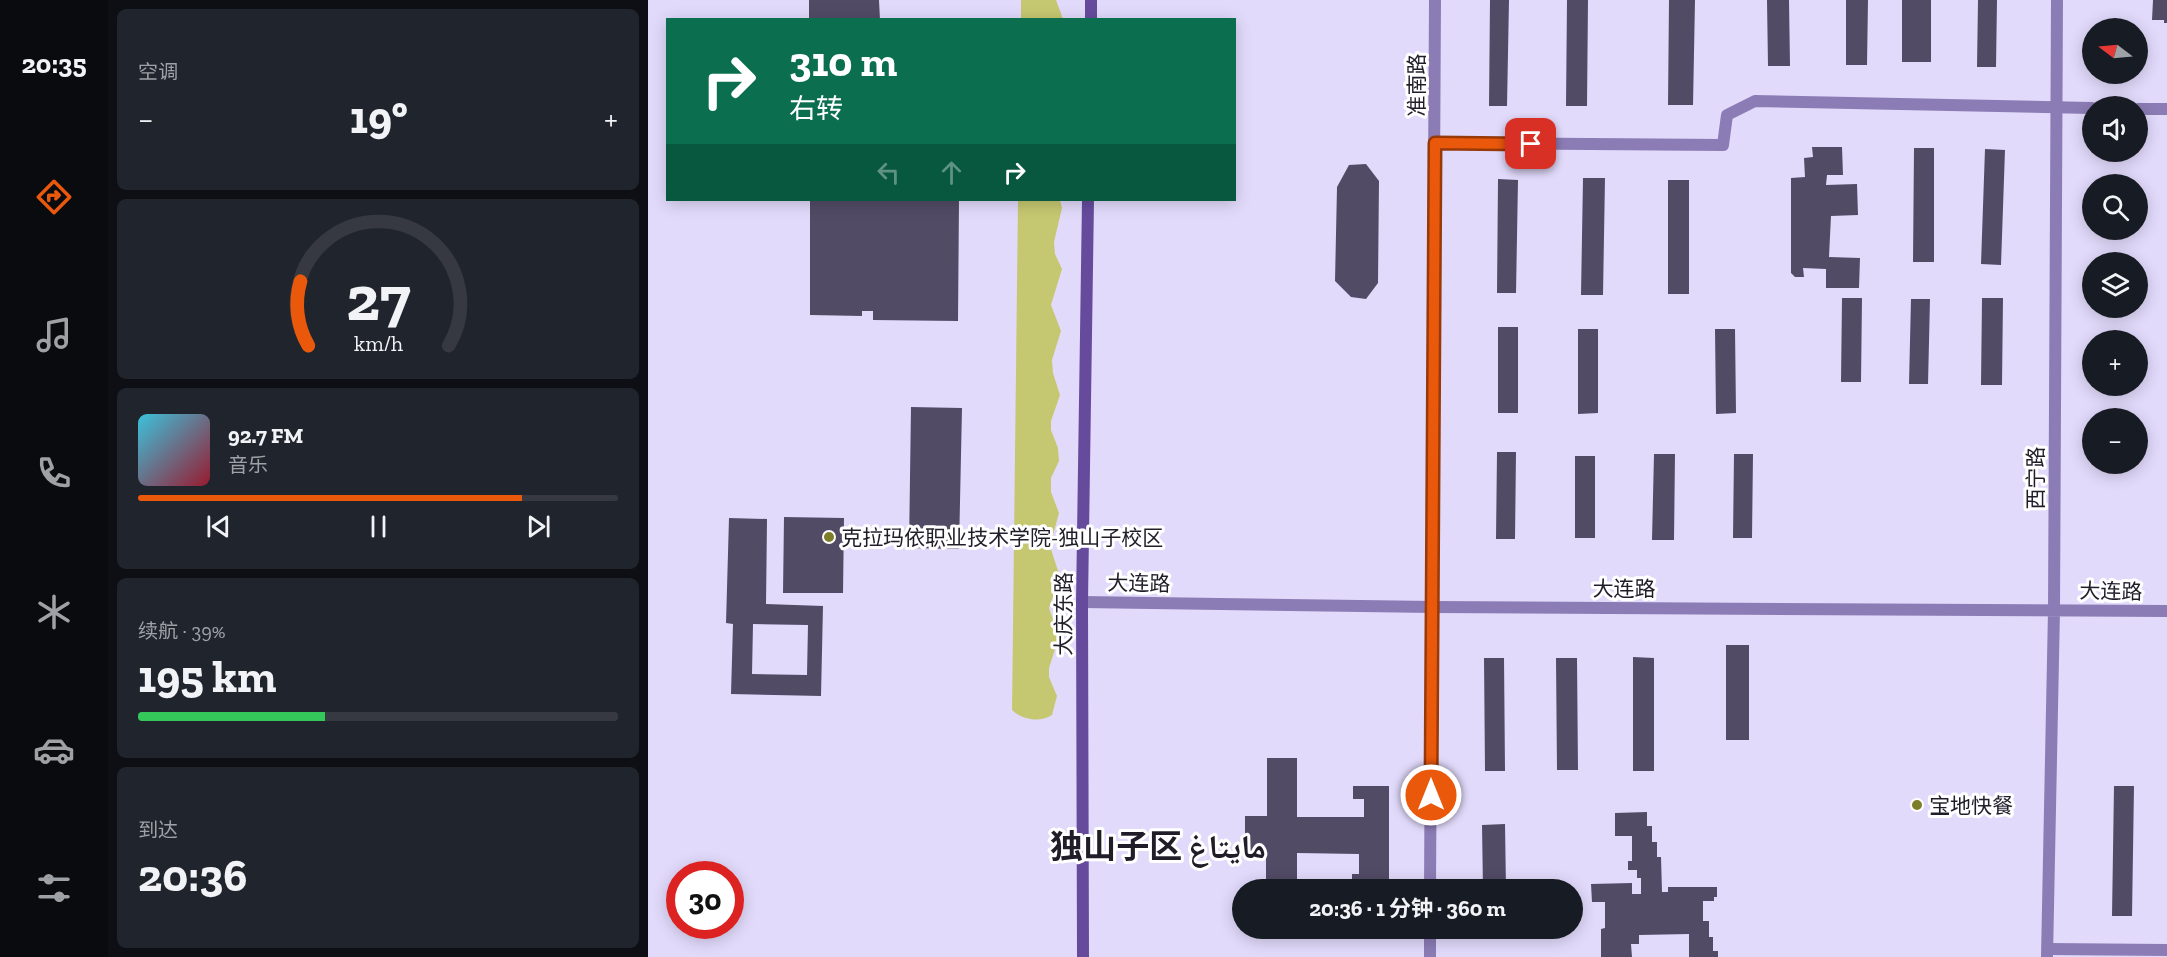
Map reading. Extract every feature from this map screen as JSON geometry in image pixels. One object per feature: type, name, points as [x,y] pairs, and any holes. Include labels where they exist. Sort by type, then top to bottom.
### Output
[{"type":"main road","points":[[1091,0],[1091,18]]},
{"type":"main road","name":"大庆东路","points":[[1083,957],[1082,602],[1088,201]]},
{"type":"street","name":"准南路","points":[[1430,879],[1435,0]]},
{"type":"street","name":"西宁路","points":[[2048,953],[2054,610],[2057,0]]},
{"type":"street","points":[[1435,143],[1723,145],[1727,115],[1755,101],[2082,108]]},
{"type":"street","points":[[2148,109],[2167,110]]},
{"type":"street","name":"大连路","points":[[1082,602],[1432,607],[2167,611]]},
{"type":"street","points":[[1430,939],[1430,957]]},
{"type":"street","points":[[2048,953],[2167,950]]},
{"type":"green space","points":[[1021,0],[1056,0],[1063,18],[1021,18]]},
{"type":"green space","points":[[1018,201],[1060,201],[1062,208],[1054,242],[1055,254],[1062,269],[1051,305],[1061,331],[1052,360],[1053,373],[1060,395],[1051,421],[1059,461],[1051,478],[1051,492],[1059,513],[1050,546],[1060,577],[1049,608],[1059,637],[1049,668],[1049,677],[1057,696],[1052,715],[1042,719],[1021,716],[1012,710]]},
{"type":"building","points":[[809,0],[879,0],[880,18],[809,18]]},
{"type":"building","points":[[1490,0],[1509,0],[1507,106],[1489,106]]},
{"type":"building","points":[[1567,0],[1588,0],[1587,106],[1566,106]]},
{"type":"building","points":[[1669,0],[1695,0],[1693,105],[1668,105]]},
{"type":"building","points":[[1767,0],[1789,0],[1790,66],[1768,66]]},
{"type":"building","points":[[1846,0],[1868,0],[1867,65],[1846,65]]},
{"type":"building","points":[[1902,0],[1931,0],[1931,62],[1902,62]]},
{"type":"building","points":[[1978,0],[1997,0],[1996,67],[1977,67]]},
{"type":"building","points":[[2153,0],[2167,0],[2167,23],[2164,23],[2164,20],[2152,20]]},
{"type":"building","points":[[1812,147],[1842,147],[1843,175],[1827,175],[1826,185],[1857,184],[1858,215],[1831,216],[1829,257],[1860,258],[1859,288],[1826,288],[1826,269],[1803,268],[1804,277],[1795,277],[1791,273],[1791,178],[1805,177],[1804,158],[1813,157]]},
{"type":"building","points":[[1914,148],[1934,148],[1934,262],[1913,262]]},
{"type":"building","points":[[1985,149],[2005,150],[2001,265],[1981,264]]},
{"type":"building","points":[[1366,164],[1379,181],[1378,283],[1366,299],[1351,297],[1335,281],[1337,187],[1349,165]]},
{"type":"building","points":[[1583,178],[1605,178],[1603,295],[1581,295]]},
{"type":"building","points":[[1498,179],[1518,180],[1516,293],[1497,293]]},
{"type":"building","points":[[1668,180],[1689,180],[1689,294],[1668,294]]},
{"type":"building","points":[[810,201],[959,201],[958,321],[873,320],[873,311],[862,311],[862,316],[810,315]]},
{"type":"building","points":[[1842,298],[1862,298],[1861,382],[1841,382]]},
{"type":"building","points":[[1982,298],[2003,298],[2002,385],[1981,385]]},
{"type":"building","points":[[1911,299],[1930,299],[1928,384],[1909,384]]},
{"type":"building","points":[[1498,327],[1518,327],[1518,413],[1498,413]]},
{"type":"building","points":[[1578,329],[1598,329],[1598,413],[1578,414]]},
{"type":"building","points":[[1715,329],[1735,329],[1736,413],[1716,414]]},
{"type":"building","points":[[911,407],[962,408],[959,549],[909,548]]},
{"type":"building","points":[[1497,452],[1516,452],[1515,539],[1496,539]]},
{"type":"building","points":[[1654,454],[1675,454],[1674,540],[1652,540]]},
{"type":"building","points":[[1734,454],[1753,454],[1752,538],[1733,538]]},
{"type":"building","points":[[1575,456],[1595,456],[1595,538],[1575,538]]},
{"type":"building","points":[[784,517],[844,518],[843,593],[783,593]]},
{"type":"building","points":[[729,518],[767,519],[766,604],[823,606],[821,696],[731,694],[733,624],[726,623]],"holes":[[[753,624],[808,625],[807,675],[752,674]]]},
{"type":"building","points":[[1726,645],[1749,645],[1749,740],[1726,740]]},
{"type":"building","points":[[1633,657],[1654,658],[1654,771],[1633,771]]},
{"type":"building","points":[[1484,658],[1504,658],[1505,771],[1485,771]]},
{"type":"building","points":[[1556,658],[1577,658],[1578,770],[1557,770]]},
{"type":"building","points":[[1267,758],[1297,758],[1297,817],[1364,817],[1364,799],[1353,799],[1353,786],[1389,786],[1389,879],[1352,879],[1352,874],[1359,874],[1359,854],[1297,853],[1297,879],[1266,879],[1266,853],[1245,853],[1245,816],[1267,816]]},
{"type":"building","points":[[2114,786],[2134,786],[2132,916],[2112,916]]},
{"type":"building","points":[[1647,812],[1647,826],[1652,826],[1652,842],[1657,842],[1657,857],[1661,857],[1662,892],[1668,892],[1668,887],[1717,887],[1717,897],[1714,897],[1714,901],[1703,901],[1703,921],[1709,921],[1709,937],[1713,937],[1713,951],[1718,951],[1718,957],[1689,957],[1689,934],[1639,935],[1639,944],[1631,944],[1632,957],[1601,957],[1601,929],[1605,928],[1605,902],[1592,902],[1591,884],[1632,883],[1632,894],[1641,894],[1641,878],[1637,878],[1637,870],[1628,870],[1628,861],[1632,861],[1632,836],[1615,836],[1615,813]]},
{"type":"building","points":[[1505,824],[1506,879],[1483,879],[1482,825]]},
{"type":"place","name":"克拉玛依职业技术学院-独山子校区","points":[[829,537]]},
{"type":"place","name":"宝地快餐","points":[[1917,805]]},
{"type":"district","name":"独山子区 مايتاغ","points":[[1158,846]]},
{"type":"route","points":[[1431,795],[1435,143],[1531,144]]}]
